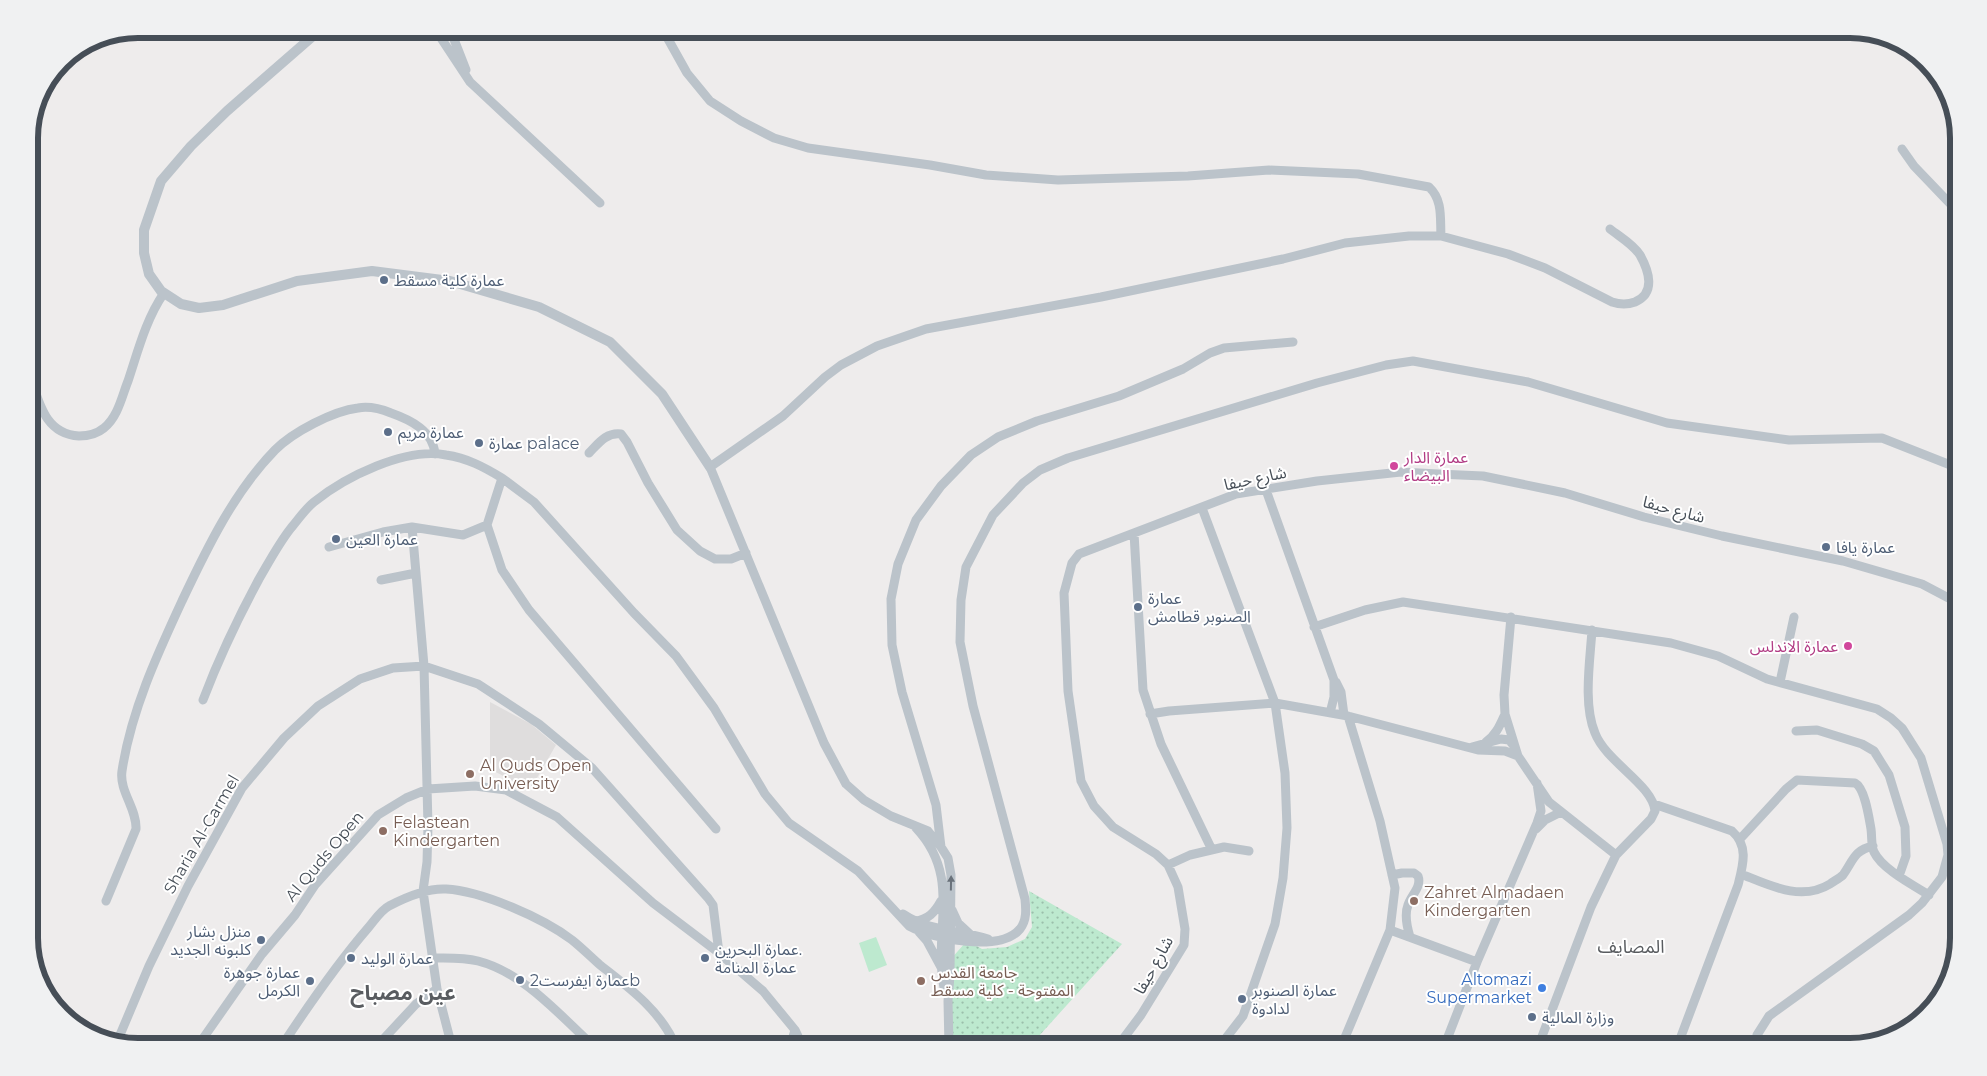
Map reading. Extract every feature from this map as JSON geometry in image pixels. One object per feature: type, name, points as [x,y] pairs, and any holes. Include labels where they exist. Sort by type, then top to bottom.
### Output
[{"type":"street","points":[[311,38],[227,111],[191,146],[161,181],[144,230],[144,253],[150,274],[164,293],[181,304],[198,308],[223,305],[297,282],[372,271],[450,281],[539,307],[610,342],[662,394],[710,466],[824,742],[846,784],[864,800],[891,816],[928,832],[948,858],[951,875],[950,906],[942,971]]},
{"type":"street","points":[[441,38],[470,82],[600,203]]},
{"type":"street","points":[[453,38],[470,82]]},
{"type":"street","points":[[668,38],[687,72],[710,101],[741,121],[774,138],[808,148],[986,175],[1058,180],[1188,176],[1269,170],[1358,174],[1429,187],[1435,192],[1440,204],[1441,236]]},
{"type":"street","points":[[1902,149],[1914,166],[1949,203]]},
{"type":"street","points":[[710,466],[783,416],[825,377],[841,365],[877,346],[926,329],[1111,295],[1345,243],[1409,236],[1441,236],[1508,254],[1545,268],[1612,302],[1621,305],[1631,304],[1642,299],[1648,293],[1649,276],[1639,254],[1630,244],[1610,229]]},
{"type":"street","points":[[38,396],[46,417],[55,428],[64,433],[85,436],[104,429],[112,419],[120,403],[148,322],[154,308],[164,293]]},
{"type":"street","points":[[941,847],[936,805],[902,692],[892,645],[890,600],[898,564],[916,520],[941,486],[971,455],[998,437],[1037,421],[1119,396],[1182,369],[1210,353],[1224,348],[1293,342]]},
{"type":"street","points":[[203,700],[217,664],[265,568],[290,529],[313,503],[337,487],[381,464],[403,457],[446,454],[480,464],[534,502],[634,613],[676,656],[714,708],[765,794],[789,823],[858,871],[909,926],[919,931],[993,941],[1010,938],[1021,928],[1026,914],[1025,899],[973,706],[960,642],[961,600],[966,567],[993,515],[1023,483],[1040,470],[1068,458],[1317,383],[1386,365],[1413,361],[1528,382],[1667,423],[1789,440],[1882,438],[1949,465]]},
{"type":"street","points":[[106,900],[136,829],[137,819],[125,791],[122,773],[129,739],[150,670],[197,571],[233,506],[258,469],[276,448],[292,436],[342,411],[360,407],[379,409],[415,424],[432,439],[435,454]]},
{"type":"street","points":[[589,453],[605,437],[614,433],[621,434],[628,442],[648,483],[677,530],[700,551],[715,559],[731,559],[746,553]]},
{"type":"street","name":"شارع حيفا","points":[[1124,1038],[1141,1016],[1184,945],[1185,929],[1178,887],[1168,865],[1156,854],[1113,826],[1094,806],[1081,781],[1068,691],[1064,593],[1072,563],[1079,554],[1236,494],[1317,481],[1401,472],[1483,476],[1565,494],[1644,517],[1722,536],[1843,561],[1922,584],[1950,599]]},
{"type":"street","points":[[502,478],[487,526],[502,570],[528,610],[716,829]]},
{"type":"street","points":[[1266,490],[1314,627],[1334,680],[1341,692],[1346,716],[1380,821],[1395,888],[1390,930],[1345,1038]]},
{"type":"street","points":[[1202,508],[1275,703],[1285,772],[1287,828],[1275,924],[1243,1016],[1226,1038]]},
{"type":"street","points":[[329,547],[383,532],[412,527],[463,535],[487,526]]},
{"type":"street","points":[[412,527],[424,666],[428,789],[427,862],[423,892],[431,958],[450,1038]]},
{"type":"street","points":[[1134,533],[1143,690],[1160,744],[1212,850]]},
{"type":"street","points":[[381,580],[416,573]]},
{"type":"street","points":[[1314,627],[1365,610],[1403,602],[1511,617],[1671,643],[1718,656],[1767,679],[1877,709],[1902,728],[1921,758],[1947,844],[1948,855],[1942,877],[1922,904],[1909,915],[1769,1016],[1756,1038]]},
{"type":"street","points":[[1511,617],[1504,695],[1505,714],[1518,756],[1549,802],[1616,855]]},
{"type":"street","points":[[1780,682],[1794,617]]},
{"type":"street","points":[[1541,1038],[1591,907],[1616,855],[1651,819],[1655,811],[1651,797],[1606,753],[1595,735],[1589,708],[1592,630]]},
{"type":"street","points":[[424,666],[478,684],[540,724],[592,768],[713,905],[719,953]]},
{"type":"street","name":"Sharia Al-Carmel","points":[[119,1037],[149,966],[188,886],[242,788],[284,738],[318,706],[360,679],[393,668],[424,666]]},
{"type":"street","points":[[1330,713],[1334,697],[1334,680]]},
{"type":"street","points":[[1150,714],[1275,703],[1346,716],[1478,750],[1505,751],[1518,756]]},
{"type":"street","points":[[1485,743],[1492,738],[1500,727],[1505,714]]},
{"type":"street","points":[[1796,731],[1817,730],[1862,744],[1874,750],[1888,775],[1906,827],[1906,856],[1899,876]]},
{"type":"street","points":[[1469,747],[1501,739],[1509,740],[1515,747]]},
{"type":"street","points":[[1740,839],[1786,789],[1797,780],[1855,783],[1863,791],[1871,829],[1872,846],[1878,858],[1899,876],[1928,895]]},
{"type":"street","points":[[1447,1038],[1477,962],[1541,811],[1537,783]]},
{"type":"street","name":"Al Quds Open","points":[[203,1038],[262,954],[294,915],[315,885],[378,814],[406,798],[428,789],[475,786],[506,790],[557,817],[653,903],[719,953],[764,991],[795,1030]]},
{"type":"street","points":[[1654,804],[1732,831],[1740,839],[1744,853],[1741,874],[1680,1038]]},
{"type":"street","points":[[1532,832],[1545,820],[1561,812]]},
{"type":"street","points":[[910,823],[925,838],[934,851],[943,881],[946,934],[950,960],[948,1001],[950,1038]]},
{"type":"street","points":[[1741,874],[1790,892],[1808,892],[1826,886],[1841,876],[1860,850],[1872,846]]},
{"type":"street","points":[[1168,865],[1190,855],[1224,847],[1249,851]]},
{"type":"street","points":[[1392,875],[1414,873],[1420,879],[1408,905],[1406,927],[1410,937]]},
{"type":"street","points":[[287,1038],[350,949],[387,907],[423,892],[447,889],[483,896],[527,914],[572,940],[624,983],[653,1011],[673,1038]]},
{"type":"street","points":[[913,921],[931,915],[937,910],[943,899]]},
{"type":"street","points":[[888,902],[913,921],[946,934]]},
{"type":"street","points":[[950,906],[958,923],[971,938]]},
{"type":"street","points":[[1390,930],[1477,962]]},
{"type":"street","points":[[919,931],[935,954],[942,971],[948,1001]]},
{"type":"street","points":[[950,960],[954,950],[971,938]]},
{"type":"street","points":[[431,958],[462,958],[478,961],[501,970],[516,978],[545,1001],[585,1038]]},
{"type":"street","points":[[384,1038],[416,1004],[437,989]]},
{"type":"street","points":[[793,1038],[795,1030]]},
{"type":"street","points":[[795,1030],[799,1038]]},
{"type":"shaded area","points":[[490,702],[531,724],[556,745],[530,790],[490,769]]},
{"type":"green space","points":[[1029,891],[1122,944],[1037,1038],[950,1038],[950,960],[965,943],[970,942],[982,949],[1007,947],[1025,939],[1032,927]]},
{"type":"green space","points":[[876,937],[887,965],[869,972],[859,943]]},
{"type":"place","name":"عمارة كلية مسقط","points":[[384,280]]},
{"type":"place","name":"عمارة مريم","points":[[388,432]]},
{"type":"place","name":"عمارة palace","points":[[479,443]]},
{"type":"place","name":"عمارة الدار البيضاء","points":[[1394,466]]},
{"type":"place","name":"عمارة العين","points":[[336,539]]},
{"type":"place","name":"عمارة يافا","points":[[1826,547]]},
{"type":"place","name":"عمارة الصنوبر قطامش","points":[[1138,607]]},
{"type":"place","name":"عمارة الاندلس","points":[[1848,646]]},
{"type":"place","name":"Al Quds Open University","points":[[470,774]]},
{"type":"place","name":"Felastean Kindergarten","points":[[383,831]]},
{"type":"place","name":"Zahret Almadaen Kindergarten","points":[[1414,901]]},
{"type":"place","name":"منزل بشار كلبونه الجديد","points":[[261,940]]},
{"type":"place","name":"عمارة الوليد","points":[[351,958]]},
{"type":"place","name":"عمارة البحرين. عمارة المنامة","points":[[705,958]]},
{"type":"place","name":"عمارة ايفرست2b","points":[[520,980]]},
{"type":"place","name":"عمارة جوهرة الكرمل","points":[[310,981]]},
{"type":"place","name":"جامعة القدس المفتوحة - كلية مسقط","points":[[921,981]]},
{"type":"place","name":"Altomazi Supermarket","points":[[1542,988]]},
{"type":"place","name":"عمارة الصنوبر لدادوة","points":[[1242,999]]},
{"type":"place","name":"وزارة المالية","points":[[1532,1017]]},
{"type":"district","name":"المصايف","points":[[1631,947]]},
{"type":"district","name":"عين مصباح","points":[[403,993]]}]
